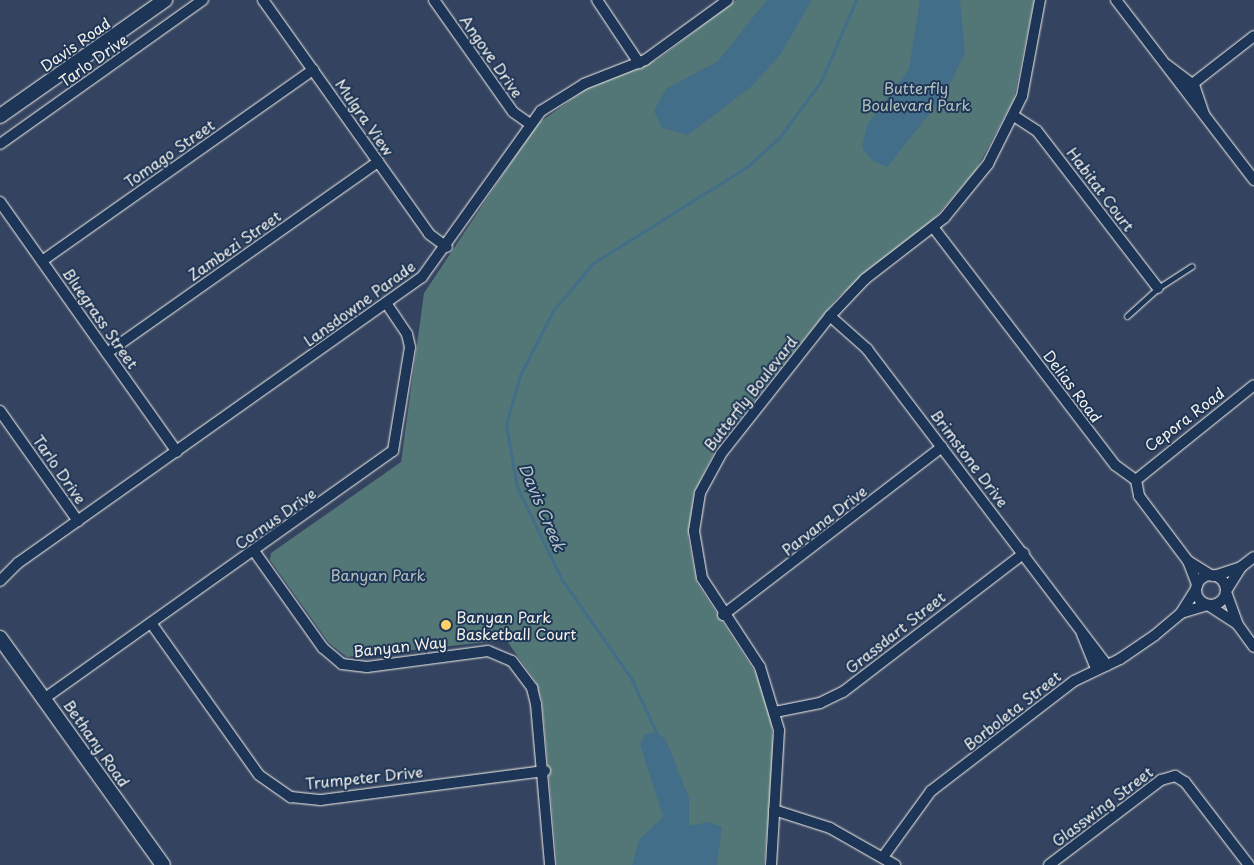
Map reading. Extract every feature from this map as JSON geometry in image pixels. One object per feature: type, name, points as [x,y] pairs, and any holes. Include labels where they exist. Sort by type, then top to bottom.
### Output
[{"type":"street","name":"Davis Road","points":[[1,115],[165,0]]},
{"type":"street","name":"Tarlo Drive","points":[[0,144],[203,0]]},
{"type":"street","name":"Mulgra View","points":[[264,0],[429,234],[447,247]]},
{"type":"street","name":"Angove Drive","points":[[434,0],[513,112],[530,124]]},
{"type":"street","points":[[597,0],[639,63]]},
{"type":"street","name":"Lansdowne Parade","points":[[0,581],[18,563],[427,273],[447,247],[530,124],[548,106],[584,84],[639,63],[728,0]]},
{"type":"street","name":"Butterfly Boulevard","points":[[771,865],[774,810],[780,763],[775,712],[760,667],[706,589],[696,556],[695,518],[702,487],[720,454],[830,316],[865,279],[933,227],[973,186],[1014,116],[1032,57],[1040,0]]},
{"type":"street","points":[[1116,0],[1164,62],[1173,79],[1189,86]]},
{"type":"street","points":[[1189,86],[1254,36]]},
{"type":"street","name":"Tomago Street","points":[[42,261],[313,70]]},
{"type":"street","points":[[1189,86],[1191,103],[1204,115],[1254,180]]},
{"type":"street","name":"Habitat Court","points":[[1014,116],[1037,131],[1158,288]]},
{"type":"street","name":"Zambezi Street","points":[[107,353],[378,162]]},
{"type":"street","name":"Bluegrass Street","points":[[0,202],[177,452]]},
{"type":"street","name":"Delias Road","points":[[933,227],[1115,465],[1136,480]]},
{"type":"street","name":"Cornus Drive","points":[[45,698],[393,451],[410,347],[407,334],[386,303]]},
{"type":"street","name":"Brimstone Drive","points":[[830,316],[867,349],[1024,553],[1107,665]]},
{"type":"street","name":"Cepora Road","points":[[1136,480],[1254,385]]},
{"type":"street","name":"Tarlo Drive","points":[[0,411],[78,521]]},
{"type":"street","name":"Parvana Drive","points":[[723,615],[942,447]]},
{"type":"street","points":[[1136,480],[1139,496],[1188,561],[1196,587],[1208,605],[1238,625]]},
{"type":"street","name":"Banyan Way","points":[[254,551],[323,648],[342,664],[367,667],[488,651],[508,657],[534,695],[545,771],[549,864]]},
{"type":"street","name":"Grassdart Street","points":[[775,712],[820,703],[843,692],[1024,553]]},
{"type":"street","points":[[1196,587],[1213,576],[1241,567],[1254,557]]},
{"type":"street","points":[[1188,561],[1222,580],[1238,625],[1254,646]]},
{"type":"street","name":"Lansdowne Parade","points":[[0,570],[18,563]]},
{"type":"street","points":[[1208,605],[1222,601],[1241,567]]},
{"type":"street","name":"Borboleta Street","points":[[1181,613],[1196,587]]},
{"type":"street","name":"Borboleta Street","points":[[883,857],[924,798],[1074,681],[1107,665],[1181,613],[1208,605]]},
{"type":"street","name":"Trumpeter Drive","points":[[151,624],[258,775],[290,797],[321,800],[545,771]]},
{"type":"street","name":"Brimstone Drive","points":[[1079,626],[1096,670]]},
{"type":"street","name":"Bethany Road","points":[[1,638],[163,865]]},
{"type":"street","name":"Glasswing Street","points":[[1049,865],[1161,780],[1175,776],[1185,782],[1249,865]]},
{"type":"street","points":[[774,810],[830,828],[895,865]]},
{"type":"lane","points":[[1127,316],[1158,288],[1192,266]]},
{"type":"green space","points":[[736,0],[1034,0],[1014,99],[976,170],[934,219],[837,298],[717,447],[694,492],[688,538],[697,583],[757,675],[771,717],[774,758],[764,865],[557,865],[542,700],[536,682],[506,640],[347,657],[329,643],[270,560],[271,553],[401,462],[424,293],[536,125],[586,89],[657,60]]},
{"type":"water","points":[[767,0],[812,0],[780,55],[752,86],[688,135],[662,128],[654,111],[666,89],[718,61]]},
{"type":"water","points":[[920,0],[960,0],[965,52],[946,93],[887,167],[873,161],[862,148],[867,125],[909,69]]},
{"type":"water","points":[[657,732],[666,740],[689,798],[689,826],[708,822],[722,827],[717,865],[632,865],[639,840],[663,817],[640,744],[645,734]]},
{"type":"waterway","name":"Davis Creek","points":[[657,734],[631,678],[562,580],[517,487],[506,425],[520,375],[553,311],[592,264],[748,166],[779,138],[821,81],[856,0]]},
{"type":"place","name":"Banyan Park Basketball Court","points":[[446,625]]},
{"type":"park label","name":"Butterfly Boulevard Park","points":[[916,96]]},
{"type":"park label","name":"Banyan Park","points":[[378,575]]}]
